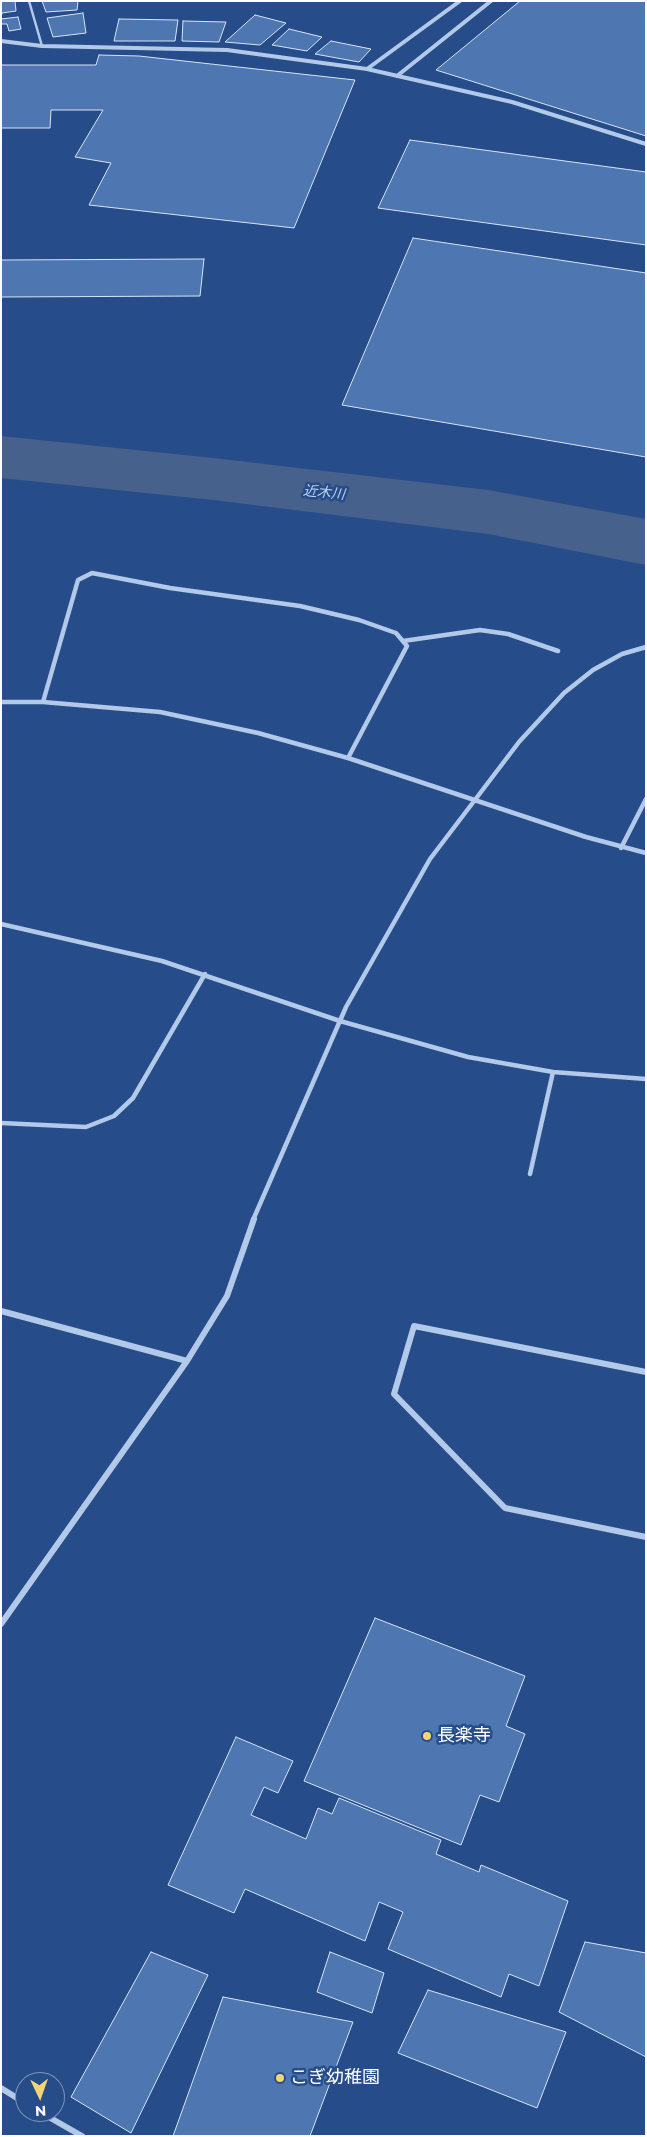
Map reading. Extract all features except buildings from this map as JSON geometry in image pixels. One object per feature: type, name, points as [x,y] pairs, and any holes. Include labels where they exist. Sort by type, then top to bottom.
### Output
[{"type":"street","points":[[367,69],[460,1]]},
{"type":"street","points":[[398,76],[491,1]]},
{"type":"street","points":[[1,41],[42,46],[228,50],[367,69],[512,102],[646,144]]},
{"type":"street","points":[[43,702],[78,580],[92,573],[170,588],[300,606],[359,620],[396,633],[407,646],[404,655],[348,758]]},
{"type":"street","points":[[403,641],[480,630],[508,634],[558,651]]},
{"type":"street","points":[[1,1624],[187,1361],[227,1296],[248,1233],[340,1021],[374,955],[430,859],[519,742],[564,693],[593,670],[622,654],[646,647]]},
{"type":"street","points":[[1,702],[43,702],[160,712],[258,732],[348,758],[621,848],[646,852]]},
{"type":"street","points":[[621,848],[646,799]]},
{"type":"street","points":[[1,924],[152,959],[205,974],[340,1021],[468,1058],[554,1072],[646,1079]]},
{"type":"street","points":[[1,1123],[86,1126],[114,1116],[133,1098],[205,974]]},
{"type":"street","points":[[530,1174],[554,1072]]},
{"type":"street","points":[[1,1311],[187,1361]]},
{"type":"street","points":[[646,1372],[414,1326],[394,1394],[505,1508],[646,1537]]},
{"type":"street","points":[[1,2088],[15,2097]]},
{"type":"street","points":[[58,2122],[82,2136]]},
{"type":"lane","points":[[29,1],[42,46]]},
{"type":"waterway","name":"近木川","points":[[1,457],[213,479],[488,512],[646,542]]},
{"type":"place","name":"長楽寺","points":[[427,1736]]},
{"type":"place","name":"こぎ幼稚園","points":[[280,2078]]}]
